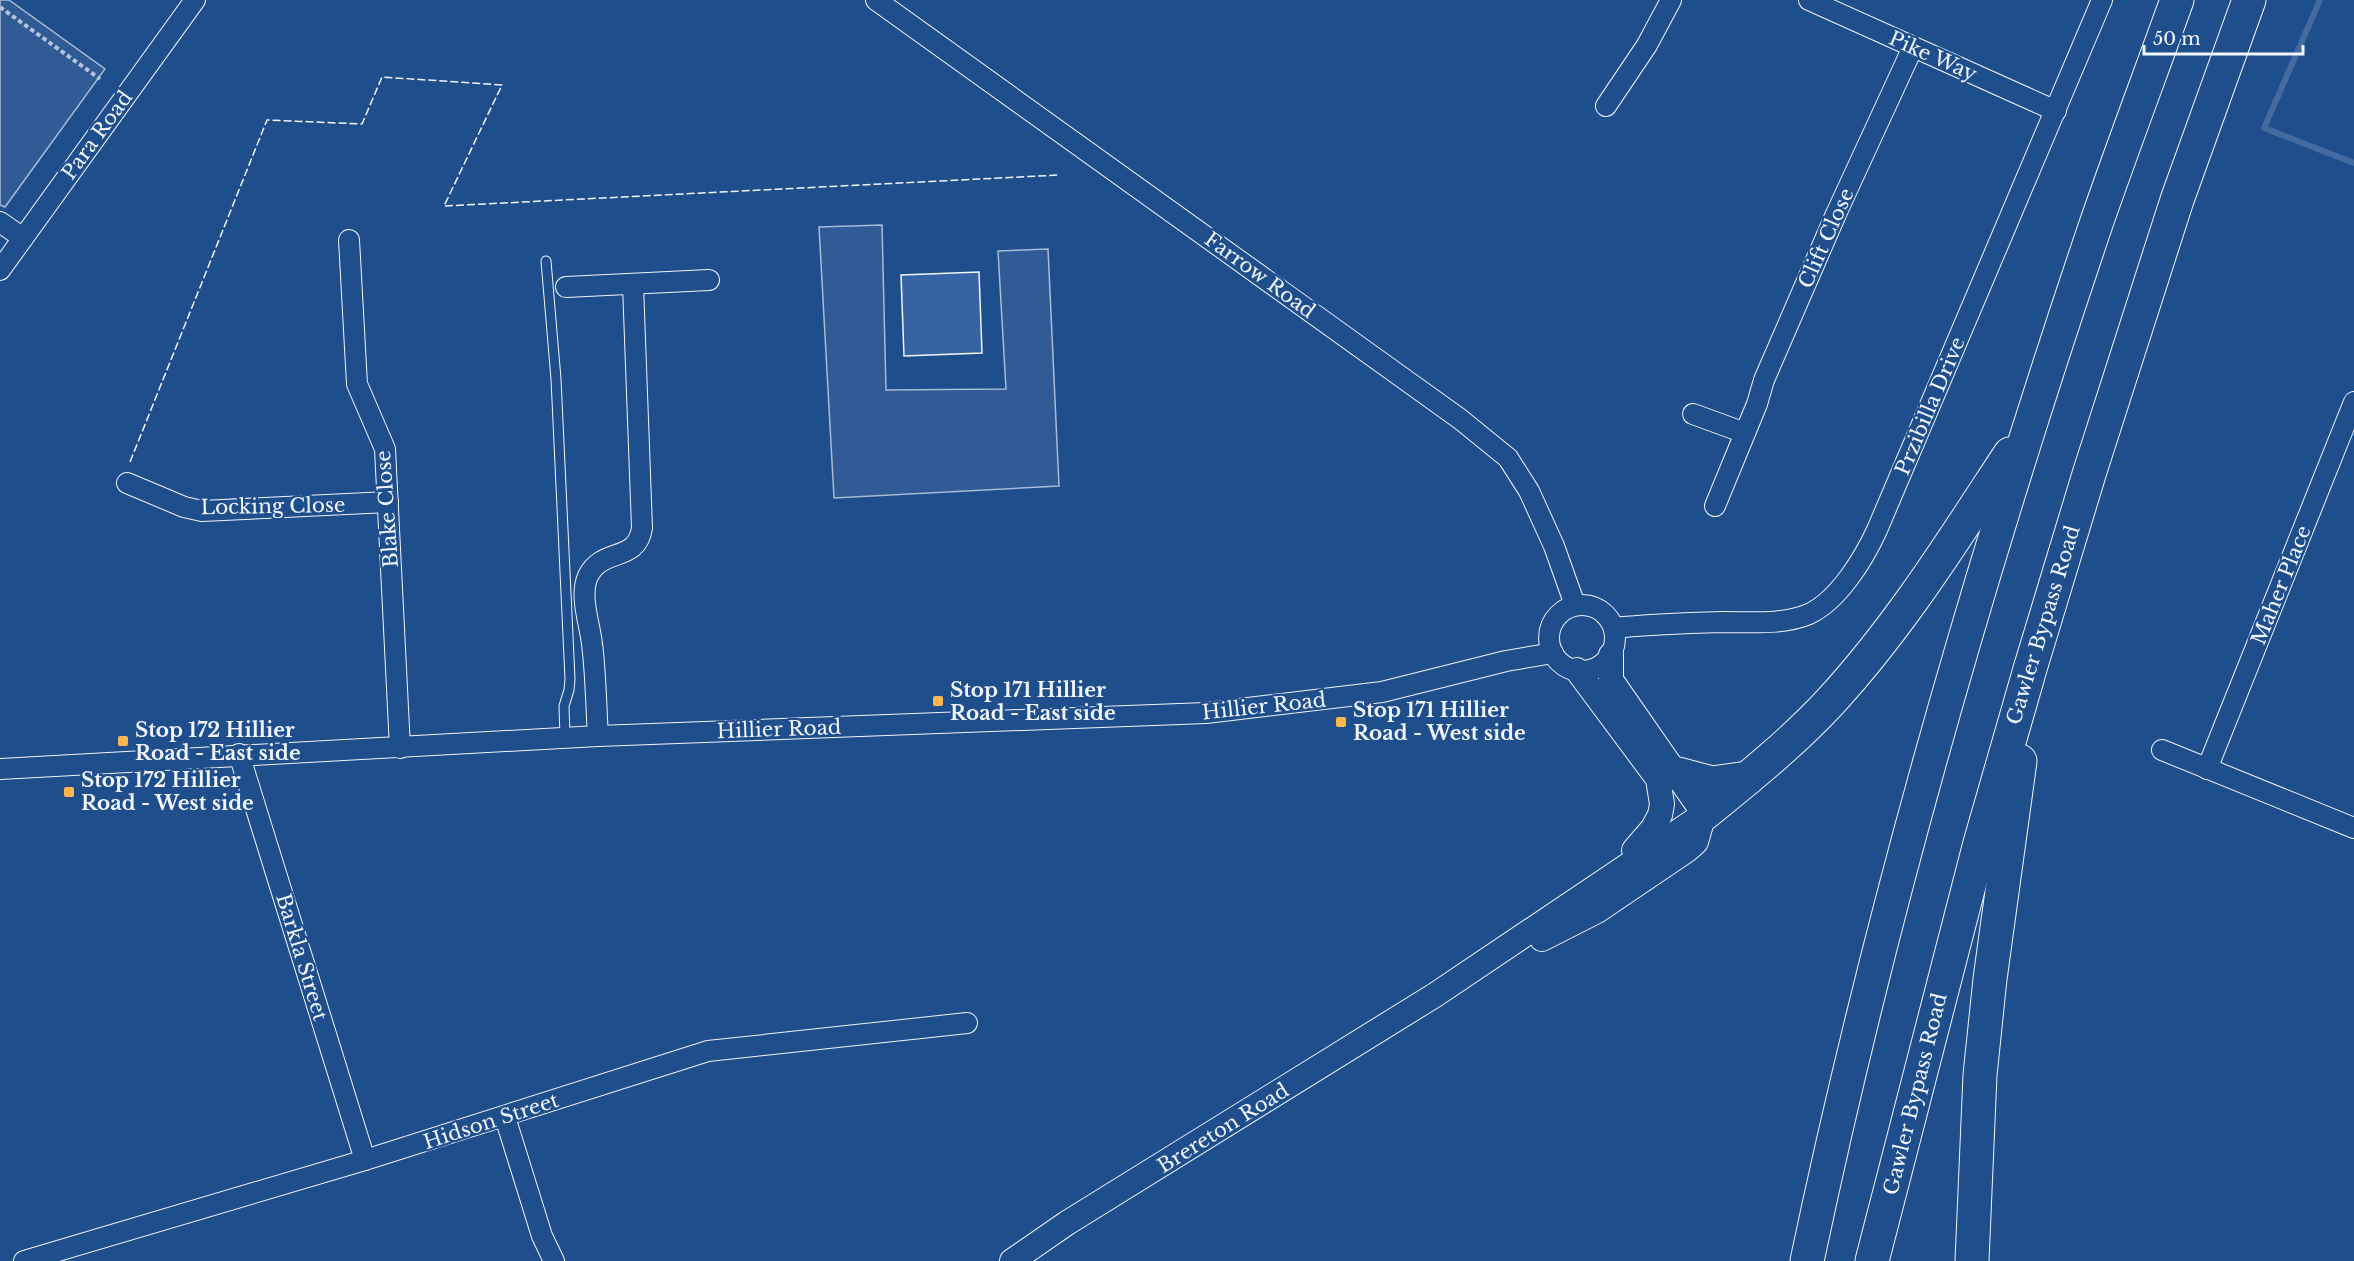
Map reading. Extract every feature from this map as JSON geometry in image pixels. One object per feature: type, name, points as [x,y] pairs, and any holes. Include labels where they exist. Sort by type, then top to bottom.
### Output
[{"type":"highway","points":[[1807,1261],[1836,1128],[1912,826],[2030,425],[2106,193],[2176,0]]},
{"type":"highway","name":"Gawler Bypass Road","points":[[1872,1261],[1977,854],[2036,649],[2177,200],[2249,0]]},
{"type":"highway","points":[[1704,814],[1791,742],[1831,701],[1906,611],[2030,425]]},
{"type":"highway","points":[[1972,1261],[1981,1064],[1990,979],[2036,649]]},
{"type":"highway","points":[[1678,774],[1712,783],[1748,778]]},
{"type":"street","name":"Para Road","points":[[0,270],[195,0]]},
{"type":"street","name":"Farrow Road","points":[[876,0],[1460,418],[1508,458],[1529,491],[1554,546],[1575,605]]},
{"type":"street","points":[[1606,106],[1647,45],[1671,0]]},
{"type":"street","name":"Pike Way","points":[[1809,0],[2056,111]]},
{"type":"street","name":"Przibilla Drive","points":[[1614,628],[1655,624],[1788,621],[1810,613],[1830,600],[1868,550],[2102,0]]},
{"type":"street","name":"Clift Close","points":[[1715,506],[1778,349],[1912,47]]},
{"type":"street","points":[[0,222],[23,238]]},
{"type":"street","name":"Blake Close","points":[[349,240],[357,384],[385,449],[400,748]]},
{"type":"street","points":[[566,288],[709,280]]},
{"type":"street","points":[[598,736],[592,645],[585,586],[588,576],[600,562],[634,547],[642,528],[633,285]]},
{"type":"street","name":"Maher Place","points":[[2207,769],[2354,402]]},
{"type":"street","points":[[1694,414],[1745,433]]},
{"type":"street","name":"Locking Close","points":[[127,483],[184,507],[202,511],[388,502]]},
{"type":"street","points":[[1611,655],[1596,668],[1577,670],[1559,662],[1553,653],[1549,633],[1552,623],[1558,615],[1575,605],[1585,605],[1603,612],[1614,628],[1611,680],[1704,814]]},
{"type":"street","name":"Hillier Road","points":[[0,769],[239,754],[400,748],[598,736],[1206,713],[1382,692],[1506,661],[1553,653]]},
{"type":"street","name":"Brereton Road","points":[[1577,670],[1658,779],[1661,792],[1660,815],[1653,828],[1600,884]]},
{"type":"street","points":[[2162,750],[2354,828]]},
{"type":"street","name":"Barkla Street","points":[[239,754],[365,1161]]},
{"type":"street","name":"Brereton Road","points":[[1012,1261],[1067,1223],[1435,995],[1704,814]]},
{"type":"street","name":"Brereton Road","points":[[1435,995],[1597,910],[1663,868],[1696,842],[1704,814]]},
{"type":"street","name":"Hidson Street","points":[[24,1261],[365,1161],[708,1051],[967,1023]]},
{"type":"street","points":[[505,1117],[542,1236],[554,1261]]},
{"type":"lane","points":[[546,261],[556,379],[570,679],[564,706],[565,738]]},
{"type":"path","points":[[0,7],[100,79]]},
{"type":"shaded area","points":[[0,0],[9,0],[105,69],[5,207],[0,205]]},
{"type":"shaded area","points":[[882,225],[886,390],[1006,389],[998,251],[1048,249],[1059,486],[834,498],[819,227]]},
{"type":"building","points":[[979,272],[982,353],[904,356],[901,275]]},
{"type":"waterway","points":[[2320,0],[2264,128],[2354,163]]},
{"type":"fence","points":[[130,462],[267,120],[362,124],[382,77],[502,85],[444,206],[1059,175]]},
{"type":"place","name":"Stop 171 Hillier Road - East side","points":[[938,701]]},
{"type":"place","name":"Stop 171 Hillier Road - West side","points":[[1341,722]]},
{"type":"place","name":"Stop 172 Hillier Road - East side","points":[[123,741]]},
{"type":"place","name":"Stop 172 Hillier Road - West side","points":[[69,792]]}]
